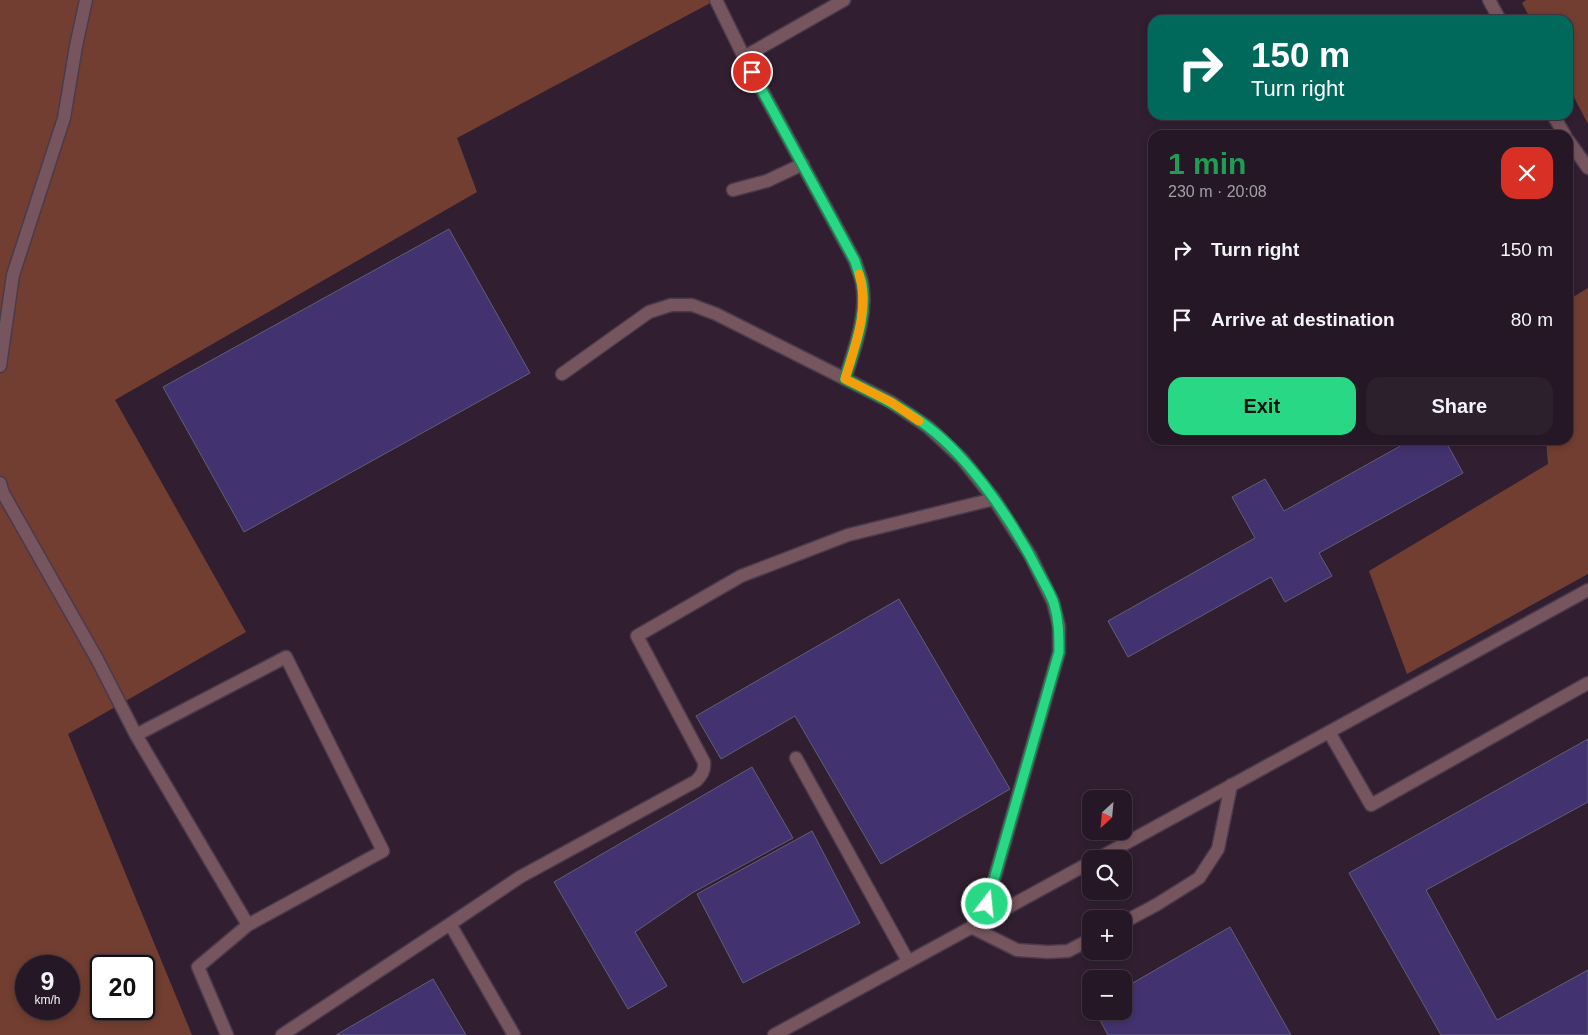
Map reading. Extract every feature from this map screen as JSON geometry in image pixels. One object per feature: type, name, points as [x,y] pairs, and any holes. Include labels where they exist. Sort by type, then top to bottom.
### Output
[{"type":"lane","points":[[0,366],[13,275],[64,118],[86,0]]},
{"type":"lane","points":[[716,0],[744,57],[855,261],[862,284],[863,310],[858,336],[845,379]]},
{"type":"lane","points":[[744,57],[844,0]]},
{"type":"lane","points":[[1489,0],[1497,15]]},
{"type":"lane","points":[[1573,147],[1588,168]]},
{"type":"lane","points":[[733,190],[768,181],[803,164]]},
{"type":"lane","points":[[562,374],[649,312],[671,304],[692,305],[716,314],[891,402],[928,427],[962,459],[994,499],[1030,556],[1054,602],[1059,626],[1059,652],[976,925]]},
{"type":"lane","points":[[0,483],[3,493],[97,659],[136,735],[248,925]]},
{"type":"lane","points":[[282,1035],[520,877],[696,781],[702,773],[704,762],[637,636],[741,576],[848,535],[994,499]]},
{"type":"lane","points":[[1113,850],[1588,590]]},
{"type":"lane","points":[[136,735],[286,658],[383,851],[248,925],[198,967],[227,1035]]},
{"type":"lane","points":[[1329,732],[1370,805],[1588,683]]},
{"type":"lane","points":[[796,758],[908,961]]},
{"type":"lane","points":[[1132,918],[1199,878],[1218,849],[1231,785]]},
{"type":"lane","points":[[774,1035],[1082,867]]},
{"type":"lane","points":[[450,924],[514,1035]]},
{"type":"lane","points":[[976,925],[1017,950],[1068,951],[1082,944]]},
{"type":"shaded area","points":[[0,0],[716,0],[457,138],[477,192],[115,400],[246,632],[68,734],[192,1035],[0,1035]]},
{"type":"shaded area","points":[[1526,0],[1588,0],[1588,124],[1573,96],[1573,15],[1528,15],[1522,3]]},
{"type":"shaded area","points":[[1588,288],[1588,574],[1407,674],[1369,571],[1548,464],[1546,445],[1573,445],[1573,297]]},
{"type":"building","points":[[449,229],[530,373],[244,532],[163,387]]},
{"type":"building","points":[[1402,445],[1448,445],[1463,473],[1319,553],[1332,576],[1285,602],[1271,577],[1128,657],[1108,621],[1255,538],[1232,497],[1265,479],[1284,511]]},
{"type":"building","points":[[899,599],[1010,789],[881,864],[795,716],[721,759],[696,716]]},
{"type":"building","points":[[1588,739],[1588,802],[1426,890],[1497,1020],[1588,970],[1588,1035],[1441,1035],[1349,873]]},
{"type":"building","points":[[752,767],[793,838],[692,893],[635,932],[667,986],[628,1009],[554,882]]},
{"type":"building","points":[[812,831],[860,923],[743,983],[697,894]]},
{"type":"building","points":[[1230,927],[1291,1035],[1108,1035],[1100,1020],[1132,1020],[1132,983]]},
{"type":"building","points":[[433,979],[466,1035],[336,1035]]},
{"type":"slow traffic","points":[[859,274],[862,284],[863,310],[858,336],[845,379],[891,402],[919,421]]},
{"type":"route","points":[[752,72],[855,261],[862,284],[863,310],[858,336],[845,379],[891,402],[928,427],[962,459],[994,499],[1030,556],[1054,602],[1059,626],[1059,652],[987,904]]}]
